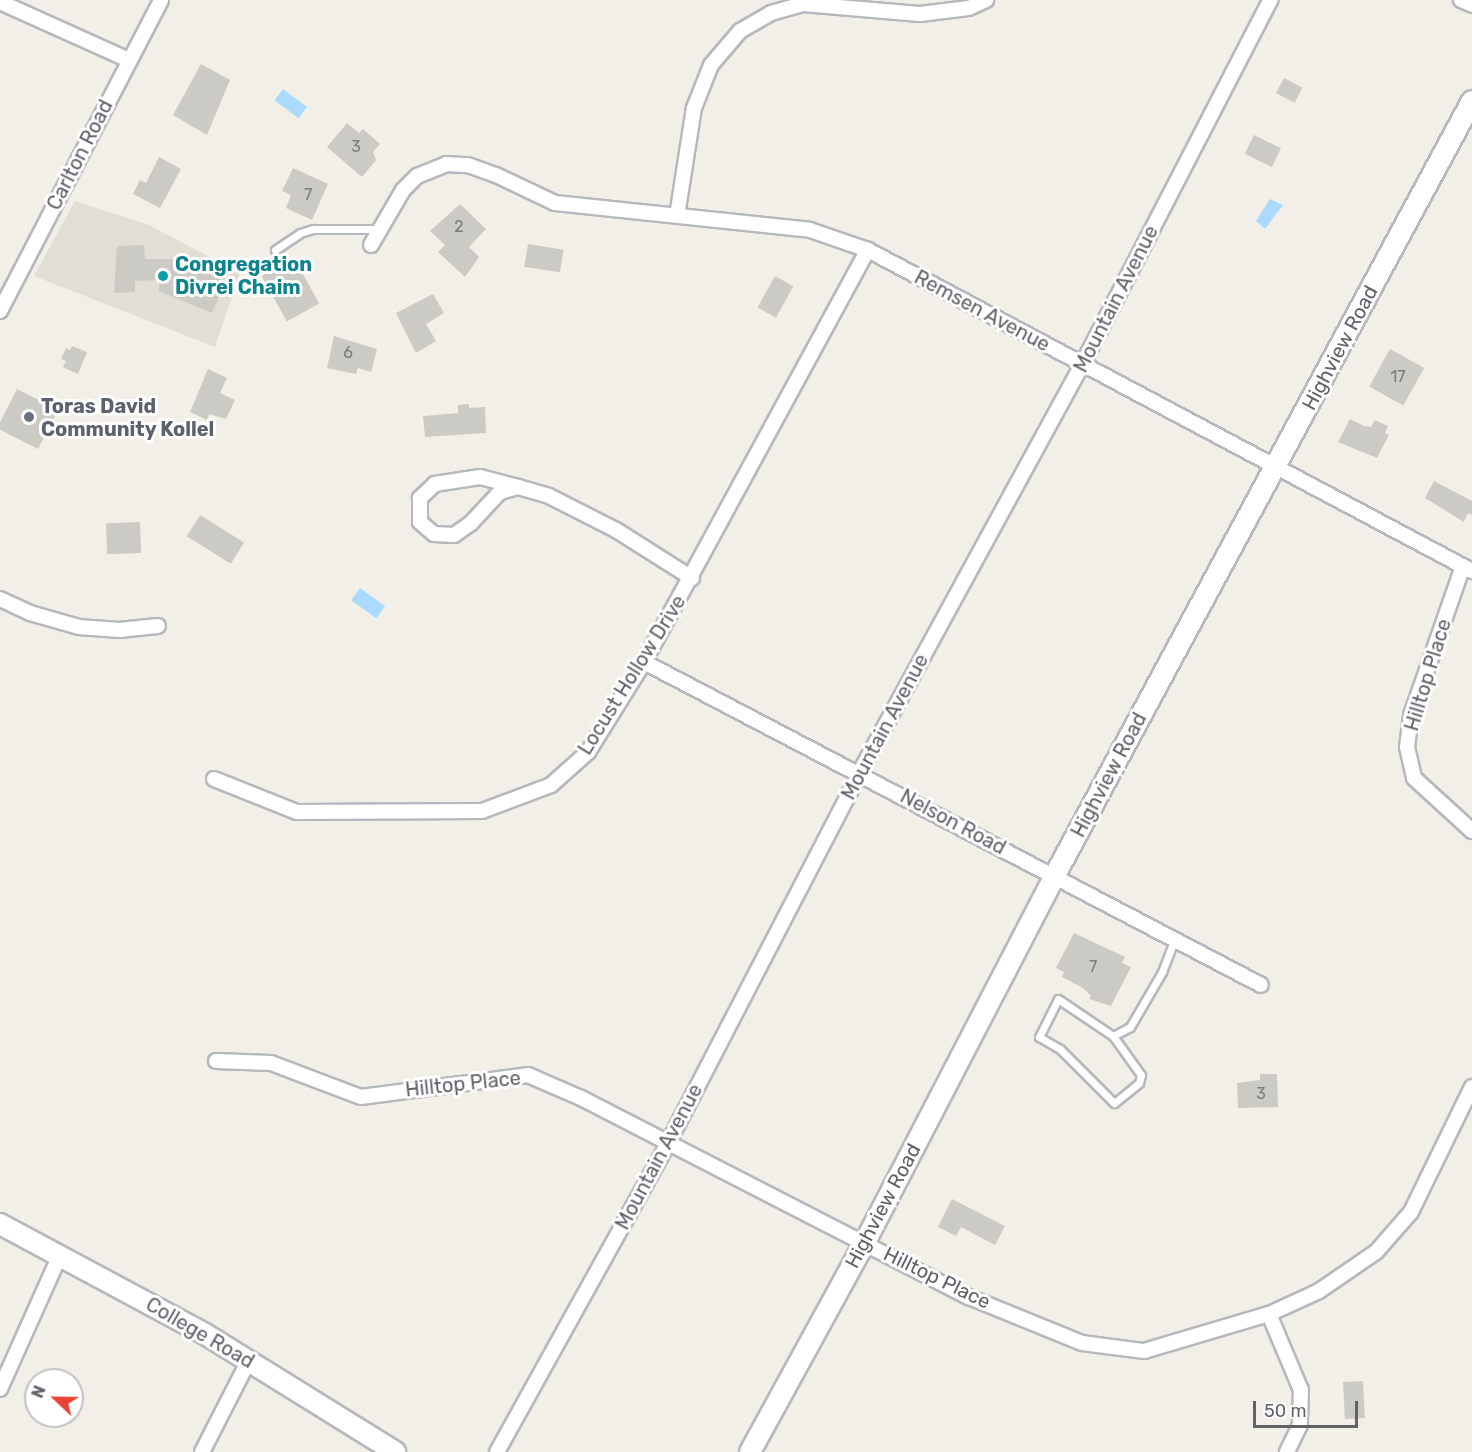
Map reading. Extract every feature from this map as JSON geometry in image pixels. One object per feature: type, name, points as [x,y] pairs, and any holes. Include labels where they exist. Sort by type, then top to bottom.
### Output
[{"type":"street","name":"Carlton Road","points":[[0,311],[161,0]]},
{"type":"street","points":[[677,216],[694,108],[711,65],[740,31],[771,13],[803,4],[920,14],[969,8],[986,0]]},
{"type":"street","name":"Mountain Avenue","points":[[497,1452],[667,1145],[860,772],[1082,365],[1270,0]]},
{"type":"street","points":[[1461,0],[1472,4]]},
{"type":"street","points":[[0,2],[129,60]]},
{"type":"street","name":"Highview Road","points":[[750,1452],[865,1242],[1055,875],[1472,101]]},
{"type":"street","name":"Remsen Avenue","points":[[372,245],[403,190],[417,176],[446,164],[487,172],[555,203],[810,230],[868,250],[1467,568]]},
{"type":"street","name":"Locust Hollow Drive","points":[[214,779],[297,812],[482,811],[550,785],[588,752],[644,662],[692,579],[868,250]]},
{"type":"street","points":[[518,487],[500,492],[471,523],[454,535],[435,534],[420,522],[420,498],[435,484],[480,477],[518,487],[549,496],[616,530],[692,579]]},
{"type":"street","name":"Hilltop Place","points":[[1467,568],[1411,715],[1407,747],[1414,778],[1472,831]]},
{"type":"street","points":[[0,600],[30,613],[79,627],[119,630],[158,626]]},
{"type":"street","name":"Nelson Road","points":[[644,662],[860,772],[1261,985]]},
{"type":"street","name":"Hilltop Place","points":[[216,1061],[271,1063],[361,1097],[528,1076],[581,1098],[667,1145],[865,1242],[969,1297],[1082,1342],[1144,1351],[1269,1314],[1319,1291],[1376,1252],[1411,1212],[1472,1087]]},
{"type":"street","name":"College Road","points":[[0,1224],[249,1360],[395,1452]]},
{"type":"street","points":[[0,1389],[60,1255]]},
{"type":"street","points":[[1269,1314],[1301,1390],[1300,1425],[1287,1452]]},
{"type":"street","points":[[202,1452],[249,1360]]},
{"type":"lane","points":[[275,250],[300,233],[313,229],[382,229]]},
{"type":"lane","points":[[1113,1036],[1136,1021],[1175,939]]},
{"type":"lane","points":[[1058,999],[1113,1036],[1141,1075],[1139,1083],[1114,1102],[1060,1049],[1039,1037],[1058,999]]},
{"type":"shaded area","points":[[75,201],[149,225],[240,273],[215,347],[34,276]]},
{"type":"water","points":[[283,89],[307,107],[299,118],[275,100]]},
{"type":"water","points":[[1270,199],[1283,205],[1265,229],[1256,221]]},
{"type":"water","points":[[360,588],[385,606],[376,618],[351,600]]},
{"type":"building","points":[[201,64],[230,80],[207,135],[173,115]]},
{"type":"building","points":[[1284,78],[1303,88],[1295,103],[1276,93]]},
{"type":"building","points":[[347,123],[359,133],[363,129],[380,144],[373,152],[376,160],[362,177],[327,147]]},
{"type":"building","points":[[1254,135],[1281,148],[1272,167],[1245,154]]},
{"type":"building","points":[[159,157],[181,169],[160,208],[133,194],[140,180],[146,183]]},
{"type":"building","points":[[293,168],[328,184],[312,220],[286,208],[291,195],[282,191]]},
{"type":"building","points":[[460,204],[486,229],[469,247],[479,257],[465,277],[438,252],[445,245],[430,231]]},
{"type":"building","points":[[528,244],[564,250],[560,272],[524,267]]},
{"type":"building","name":"Congregation Divrei Chaim","points":[[144,245],[145,259],[173,259],[226,281],[212,313],[159,291],[159,280],[135,281],[135,292],[114,293],[117,246]]},
{"type":"building","points":[[294,258],[319,303],[287,321],[262,276]]},
{"type":"building","points":[[775,276],[793,286],[776,318],[758,307]]},
{"type":"building","points":[[433,294],[444,313],[426,324],[436,341],[416,353],[396,313]]},
{"type":"building","points":[[334,336],[377,349],[371,372],[358,368],[356,374],[327,368]]},
{"type":"building","points":[[72,346],[87,352],[78,374],[63,367],[66,361],[61,359],[66,348],[70,350]]},
{"type":"building","points":[[1390,349],[1424,368],[1403,406],[1369,387]]},
{"type":"building","points":[[208,369],[227,378],[220,393],[235,400],[226,419],[209,414],[207,420],[190,412]]},
{"type":"building","name":"Toras David Community Kollel","points":[[17,389],[58,410],[38,449],[0,430],[0,422]]},
{"type":"building","points":[[469,404],[469,408],[485,407],[486,433],[425,437],[423,416],[458,413],[458,405]]},
{"type":"building","points":[[1350,419],[1364,426],[1371,427],[1375,420],[1388,426],[1385,433],[1389,435],[1377,458],[1338,442]]},
{"type":"building","points":[[1434,481],[1472,501],[1472,515],[1468,513],[1464,522],[1425,498]]},
{"type":"building","points":[[200,515],[244,543],[231,564],[187,536]]},
{"type":"building","points":[[140,522],[141,553],[107,554],[106,523]]},
{"type":"building","points":[[1074,933],[1125,957],[1122,963],[1131,967],[1111,1006],[1089,999],[1091,996],[1083,988],[1062,977],[1064,972],[1056,968]]},
{"type":"building","points":[[1260,1074],[1277,1074],[1278,1107],[1238,1108],[1237,1083],[1260,1080]]},
{"type":"building","points":[[952,1199],[1005,1226],[995,1245],[961,1227],[956,1236],[938,1227]]},
{"type":"building","points":[[1363,1381],[1365,1418],[1345,1419],[1343,1382]]},
{"type":"place","name":"Congregation Divrei Chaim","points":[[163,276]]},
{"type":"place","name":"Toras David Community Kollel","points":[[29,417]]}]
